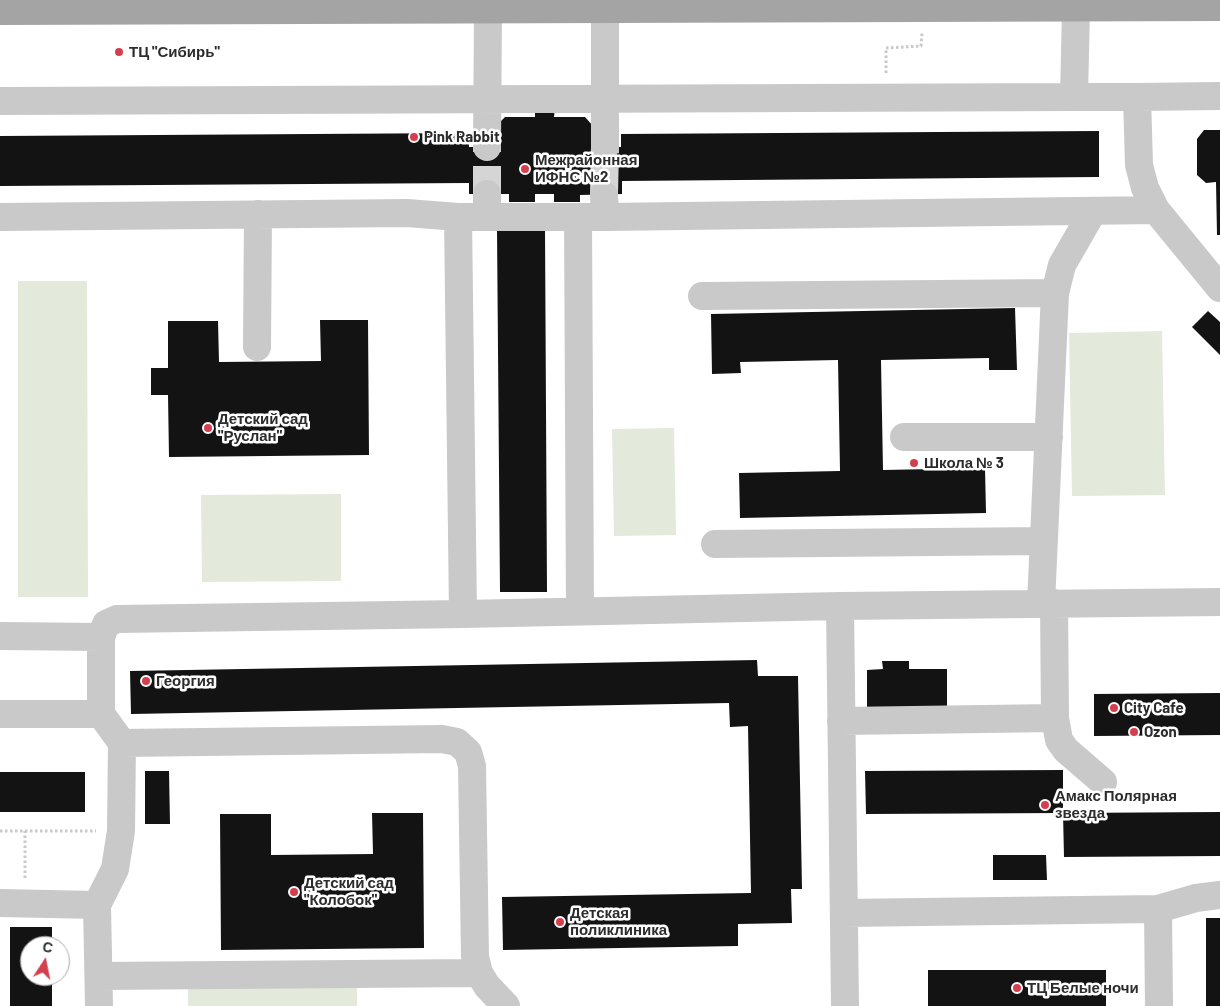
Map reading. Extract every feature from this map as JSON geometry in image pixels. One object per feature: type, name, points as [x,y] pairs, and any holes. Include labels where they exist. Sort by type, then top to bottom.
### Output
[{"type":"main road","points":[[0,11],[177,5],[440,5],[488,10],[769,4],[895,4],[922,8],[1220,7]]},
{"type":"lane","points":[[1074,97],[1076,8]]},
{"type":"lane","points":[[604,9],[605,147]]},
{"type":"lane","points":[[487,147],[488,10]]},
{"type":"lane","points":[[0,101],[1220,96]]},
{"type":"lane","points":[[1137,97],[1139,165],[1144,188],[1156,210],[1220,288]]},
{"type":"lane","points":[[0,217],[407,213],[458,217],[487,205],[596,210],[1156,210]]},
{"type":"lane","points":[[580,611],[596,210]]},
{"type":"lane","points":[[1093,211],[1062,265],[1055,293],[1044,541],[1055,718],[1059,740],[1066,750],[1102,782]]},
{"type":"lane","points":[[258,214],[258,347]]},
{"type":"lane","points":[[458,217],[463,614]]},
{"type":"lane","points":[[702,296],[1055,293]]},
{"type":"lane","points":[[904,437],[1049,436]]},
{"type":"lane","points":[[715,544],[1044,541]]},
{"type":"lane","points":[[99,1006],[97,905],[115,869],[122,831],[122,743],[101,714],[100,637],[106,624],[117,619],[840,606],[1220,602]]},
{"type":"lane","points":[[840,606],[845,1006]]},
{"type":"lane","points":[[0,636],[100,637]]},
{"type":"lane","points":[[0,714],[101,714]]},
{"type":"lane","points":[[841,721],[1055,718]]},
{"type":"lane","points":[[122,743],[442,739],[457,742],[468,752],[472,766],[476,957],[479,973],[487,986],[506,1006]]},
{"type":"lane","points":[[844,913],[1158,910],[1196,898],[1220,895]]},
{"type":"lane","points":[[12,903],[97,905]]},
{"type":"lane","points":[[1158,910],[1159,1006]]},
{"type":"lane","points":[[99,976],[479,973]]},
{"type":"path","points":[[886,98],[886,48],[921,46],[922,8]]},
{"type":"path","points":[[12,903],[25,831]]},
{"type":"path","points":[[0,832],[122,831]]},
{"type":"shaded area","points":[[18,281],[87,281],[88,597],[18,597]]},
{"type":"shaded area","points":[[1162,331],[1165,495],[1072,496],[1069,333]]},
{"type":"shaded area","points":[[674,428],[676,535],[614,536],[612,429]]},
{"type":"shaded area","points":[[341,494],[341,581],[202,582],[201,495]]},
{"type":"shaded area","points":[[357,982],[357,1006],[188,1006],[188,983]]},
{"type":"building","points":[[535,107],[555,107],[554,117],[585,117],[593,126],[593,147],[621,147],[621,134],[1099,131],[1099,177],[622,181],[622,194],[580,195],[580,202],[554,202],[554,194],[535,194],[535,202],[509,202],[509,194],[469,194],[469,183],[0,186],[0,136],[469,133],[469,147],[498,147],[498,124],[505,117],[535,117]]},
{"type":"building","points":[[1204,130],[1220,130],[1220,235],[1217,235],[1216,182],[1206,183],[1197,175],[1197,139]]},
{"type":"building","points":[[545,229],[547,592],[500,592],[497,230]]},
{"type":"building","points":[[1015,308],[1017,370],[989,370],[989,358],[881,360],[883,470],[985,468],[986,513],[740,518],[739,473],[840,471],[838,360],[740,362],[741,373],[712,374],[711,314]]},
{"type":"building","points":[[1208,311],[1220,322],[1220,355],[1192,327]]},
{"type":"building","points":[[320,320],[368,320],[369,455],[169,457],[168,395],[151,395],[151,368],[168,368],[168,321],[218,321],[219,362],[321,361]]},
{"type":"building","points":[[757,660],[758,676],[798,676],[802,889],[791,889],[792,923],[738,924],[738,946],[503,950],[502,897],[751,893],[748,726],[730,727],[729,703],[131,714],[130,671]]},
{"type":"building","points":[[882,661],[909,661],[909,669],[947,669],[947,709],[867,710],[867,670],[883,669]]},
{"type":"building","points":[[1220,693],[1220,735],[1094,736],[1094,694]]},
{"type":"building","points":[[1063,770],[1063,813],[866,814],[865,771]]},
{"type":"building","points":[[145,771],[169,771],[170,824],[145,824]]},
{"type":"building","points":[[0,772],[85,772],[85,812],[0,812]]},
{"type":"building","points":[[1220,812],[1220,856],[1064,857],[1063,813]]},
{"type":"building","points":[[372,813],[423,813],[424,948],[221,950],[220,814],[271,814],[271,855],[373,854]]},
{"type":"building","points":[[993,855],[1046,855],[1047,880],[993,880]]},
{"type":"building","points":[[1206,918],[1220,918],[1220,1006],[1206,1006]]},
{"type":"building","points":[[10,927],[52,927],[52,936],[20,936],[20,986],[52,986],[52,1006],[10,1006]]},
{"type":"building","name":"ТЦ Белые ночи","points":[[928,970],[1106,970],[1106,1006],[928,1006]]},
{"type":"tunnel","points":[[487,147],[487,194]]},
{"type":"tunnel","points":[[604,195],[605,147]]},
{"type":"place","name":"ТЦ \"Сибирь\"","points":[[119,52]]},
{"type":"place","name":"Pink Rabbit","points":[[414,137]]},
{"type":"place","name":"Межрайонная ИФНС №2","points":[[525,169]]},
{"type":"place","name":"Детский сад \"Руслан\"","points":[[208,428]]},
{"type":"place","name":"Школа № 3","points":[[914,463]]},
{"type":"place","name":"Георгия","points":[[146,681]]},
{"type":"place","name":"City Cafe","points":[[1114,708]]},
{"type":"place","name":"Ozon","points":[[1134,732]]},
{"type":"place","name":"Амакс Полярная звезда","points":[[1045,805]]},
{"type":"place","name":"Детский сад \"Колобок\"","points":[[294,892]]},
{"type":"place","name":"Детская поликлиника","points":[[560,922]]},
{"type":"place","name":"ТЦ Белые ночи","points":[[1017,988]]}]
